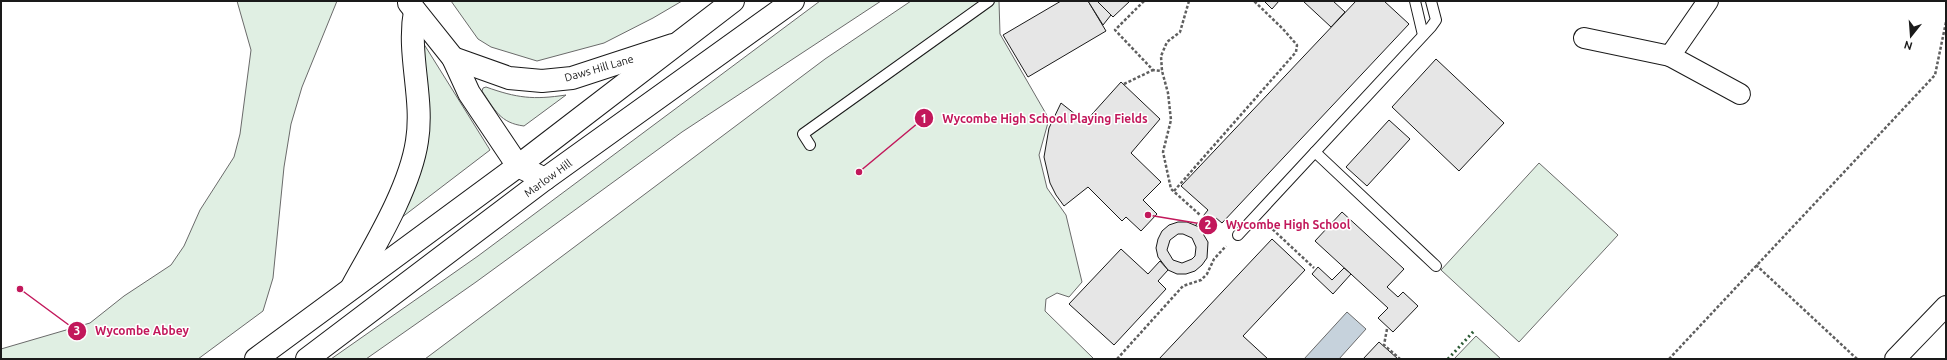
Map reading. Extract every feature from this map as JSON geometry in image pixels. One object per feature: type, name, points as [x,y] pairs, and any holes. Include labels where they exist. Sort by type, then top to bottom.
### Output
[{"type":"main road","points":[[256,359],[518,166],[734,1]]},
{"type":"main road","name":"Marlow Hill","points":[[306,359],[545,179],[793,1]]},
{"type":"main road","points":[[412,6],[453,58],[469,92],[518,166],[545,179]]},
{"type":"main road","points":[[352,288],[397,203],[417,141],[418,117],[412,29],[412,6]]},
{"type":"main road","name":"Daws Hill Lane","points":[[453,58],[508,78],[542,81],[572,78],[675,45]]},
{"type":"street","points":[[1670,56],[1708,1]]},
{"type":"street","points":[[1584,38],[1670,56],[1740,94]]},
{"type":"street","points":[[1895,359],[1946,306]]},
{"type":"lane","points":[[810,145],[803,134],[989,1]]},
{"type":"lane","points":[[1415,1],[1423,35]]},
{"type":"lane","points":[[1238,235],[1436,20],[1430,1]]},
{"type":"lane","points":[[1315,152],[1436,266]]},
{"type":"path","points":[[1144,1],[1115,30],[1153,70]]},
{"type":"path","points":[[1189,1],[1180,32],[1167,42],[1161,56],[1162,71],[1168,93],[1171,120],[1164,152],[1172,189],[1200,215]]},
{"type":"path","points":[[1174,191],[1296,52],[1297,45],[1254,1]]},
{"type":"path","points":[[1669,359],[1935,75],[1946,22]]},
{"type":"path","points":[[1124,84],[1153,70],[1162,71]]},
{"type":"path","points":[[1257,214],[1314,268]]},
{"type":"path","points":[[1118,359],[1183,286],[1201,280],[1207,274],[1214,259],[1230,242]]},
{"type":"path","points":[[1756,265],[1857,359]]},
{"type":"path","points":[[1386,329],[1384,345],[1400,359]]},
{"type":"green space","points":[[237,1],[337,1],[302,87],[291,124],[284,167],[273,278],[263,311],[198,359],[1,359],[1,349],[90,323],[124,296],[171,265],[184,246],[200,210],[234,157],[240,134],[251,50]]},
{"type":"green space","points":[[451,1],[682,1],[653,18],[604,43],[537,61],[491,47],[478,39]]},
{"type":"green space","points":[[820,1],[881,1],[682,132],[476,282],[366,359],[331,359],[478,256]]},
{"type":"green space","points":[[911,1],[999,1],[1000,34],[1049,119],[1039,155],[1047,188],[1066,215],[1082,282],[1069,297],[1057,293],[1046,299],[1045,311],[1094,359],[425,359],[825,59]]},
{"type":"green space","points":[[422,41],[490,150],[401,218]]},
{"type":"green space","points":[[486,87],[507,94],[534,98],[566,95],[524,126],[509,122],[499,114],[482,91],[483,88]]},
{"type":"green space","points":[[1539,163],[1618,235],[1519,342],[1441,270]]},
{"type":"green space","points":[[1476,336],[1501,359],[1454,359]]},
{"type":"shaded area","points":[[1347,312],[1366,329],[1339,359],[1304,359]]},
{"type":"building","points":[[1061,1],[1088,1],[1106,31],[1028,77],[1003,35]]},
{"type":"building","points":[[1088,1],[1097,1],[1111,15],[1103,25]]},
{"type":"building","points":[[1097,1],[1130,1],[1113,17]]},
{"type":"building","points":[[1264,1],[1279,1],[1272,9]]},
{"type":"building","points":[[1303,1],[1333,1],[1345,12],[1331,27]]},
{"type":"building","points":[[1356,1],[1384,1],[1409,24],[1222,223],[1216,218],[1203,232],[1195,226],[1208,210],[1181,186]]},
{"type":"building","points":[[1436,59],[1504,123],[1459,171],[1392,107]]},
{"type":"building","points":[[1121,82],[1160,119],[1131,153],[1161,182],[1143,200],[1157,214],[1141,231],[1126,217],[1122,221],[1088,187],[1064,206],[1050,183],[1044,157],[1049,128],[1061,103],[1085,122]]},
{"type":"building","points":[[1389,120],[1410,139],[1367,186],[1346,167]]},
{"type":"building","points":[[1342,212],[1404,269],[1387,287],[1398,297],[1403,292],[1418,306],[1393,332],[1378,318],[1388,308],[1315,241]]},
{"type":"building","points":[[1178,222],[1187,222],[1199,227],[1208,242],[1207,258],[1195,271],[1186,274],[1177,274],[1168,270],[1158,257],[1156,248],[1158,239],[1162,231],[1169,225]],"holes":[[[1178,234],[1183,234],[1192,238],[1196,247],[1195,256],[1192,259],[1182,263],[1173,260],[1167,250],[1170,240]]]},
{"type":"building","points":[[1272,239],[1305,270],[1243,336],[1268,359],[1159,359]]},
{"type":"building","points":[[1121,249],[1148,274],[1160,261],[1168,270],[1158,281],[1166,289],[1114,345],[1069,304]]},
{"type":"building","points":[[1318,267],[1332,280],[1344,268],[1351,274],[1333,294],[1312,274]]},
{"type":"building","points":[[1379,342],[1398,359],[1363,359]]},
{"type":"hedge","points":[[1448,359],[1474,331]]},
{"type":"place","name":"Wycombe High School Playing Fields","points":[[859,172]]},
{"type":"place","name":"Wycombe High School","points":[[1148,215]]},
{"type":"place","name":"Wycombe Abbey","points":[[20,289]]}]
